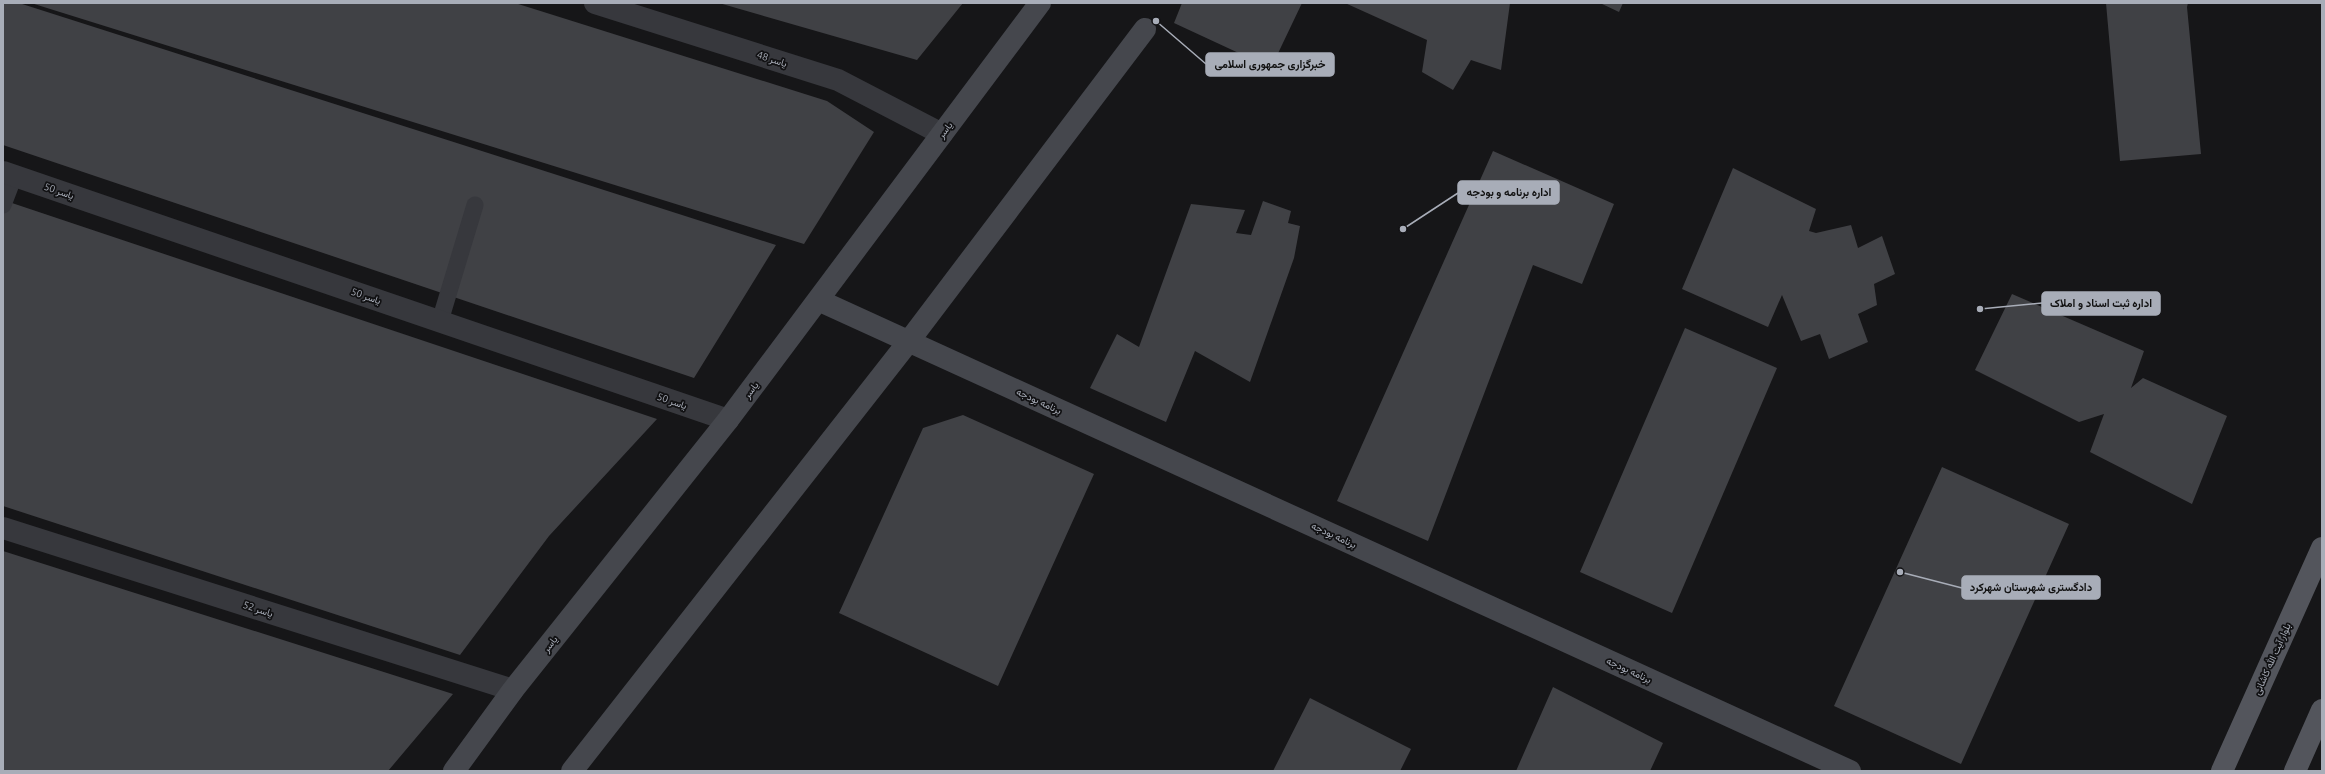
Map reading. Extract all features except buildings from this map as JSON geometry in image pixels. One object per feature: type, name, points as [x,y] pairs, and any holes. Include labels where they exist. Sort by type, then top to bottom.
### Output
[{"type":"main road","name":"یاسر","points":[[454,771],[513,690],[728,420],[1040,3]]},
{"type":"main road","points":[[572,771],[909,341],[1145,29]]},
{"type":"main road","name":"برنامه بودجه","points":[[818,300],[1850,771]]},
{"type":"main road","name":"بلوار آیت الله کاشانی","points":[[2222,771],[2322,548]]},
{"type":"main road","points":[[2295,771],[2322,710]]},
{"type":"street","name":"یاسر 48","points":[[595,3],[838,80],[942,134]]},
{"type":"street","name":"یاسر 50","points":[[8,174],[728,420]]},
{"type":"street","name":"یاسر 52","points":[[3,528],[513,690]]},
{"type":"lane","points":[[3,205],[8,174]]},
{"type":"lane","points":[[440,321],[475,205]]},
{"type":"place","name":"خبرگزاری جمهوری اسلامی","points":[[1156,21]]},
{"type":"place","name":"اداره برنامه و بودجه","points":[[1403,229]]},
{"type":"place","name":"اداره ثبت اسناد و املاک","points":[[1980,309]]},
{"type":"place","name":"دادگستری شهرستان شهرکرد","points":[[1900,572]]}]
